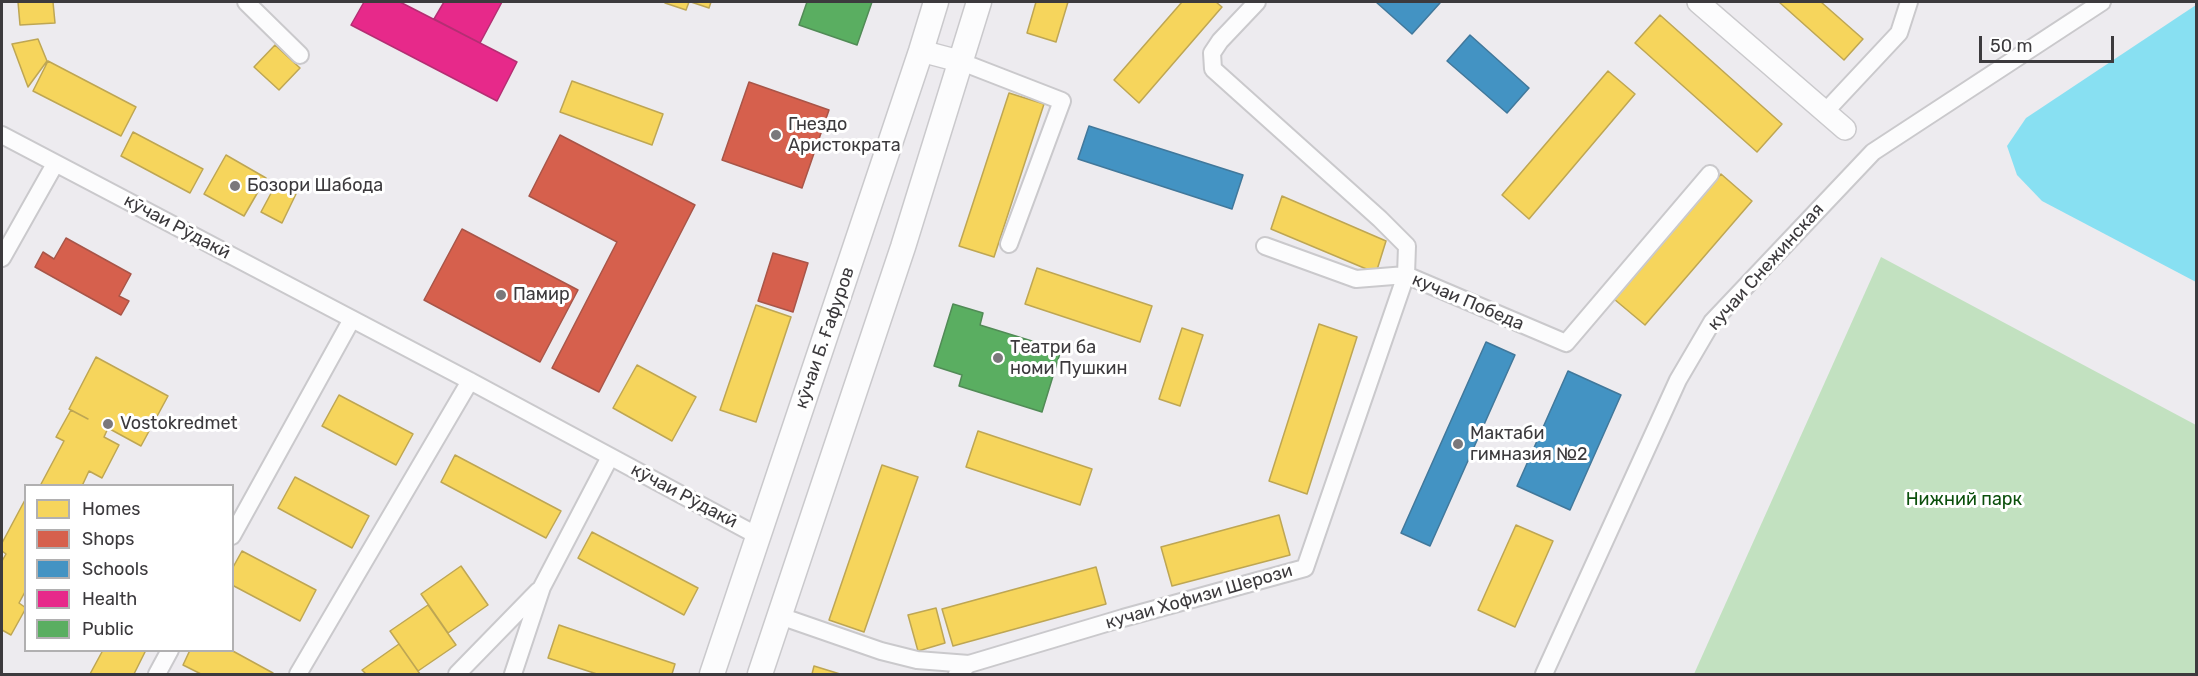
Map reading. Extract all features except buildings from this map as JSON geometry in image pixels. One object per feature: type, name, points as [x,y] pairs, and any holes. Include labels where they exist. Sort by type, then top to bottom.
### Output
[{"type":"main road","name":"кӯчаи Б. Ғафуров","points":[[712,675],[936,2]]},
{"type":"main road","points":[[760,675],[903,247],[979,2]]},
{"type":"street","points":[[246,2],[300,55]]},
{"type":"street","points":[[1257,2],[1220,41],[1212,53],[1213,69],[1407,246],[1406,275]]},
{"type":"street","points":[[1698,2],[1845,129]]},
{"type":"street","points":[[1825,112],[1899,33],[1909,2]]},
{"type":"street","name":"кучаи Снежинская","points":[[1544,675],[1678,380],[1712,322],[1873,152],[2103,2]]},
{"type":"street","points":[[921,51],[959,61],[1062,101],[1009,244]]},
{"type":"street","name":"кӯчаи Рӯдакӣ","points":[[2,135],[470,381],[758,536]]},
{"type":"street","points":[[2,258],[55,164]]},
{"type":"street","name":"кучаи Победа","points":[[1265,246],[1356,279],[1406,275],[1566,344],[1710,174]]},
{"type":"street","name":"кучаи Хофизи Шерози","points":[[963,669],[1123,618],[1305,568],[1406,275]]},
{"type":"street","points":[[234,532],[352,319]]},
{"type":"street","points":[[298,675],[470,381]]},
{"type":"street","name":"кӯчаи Рӯдакӣ","points":[[513,675],[542,586],[610,457]]},
{"type":"street","name":"кӯчаи Рӯдакӣ","points":[[457,675],[542,586]]},
{"type":"street","points":[[780,616],[881,651],[963,669]]},
{"type":"street","points":[[157,675],[169,652]]},
{"type":"green space","name":"Нижний парк","points":[[1881,257],[2196,425],[2196,674],[1694,674]]},
{"type":"water","points":[[2196,5],[2196,282],[2042,201],[2017,175],[2007,146],[2026,118]]},
{"type":"place","name":"Гнездо Аристократа","points":[[776,135]]},
{"type":"place","name":"Бозори Шабода","points":[[235,186]]},
{"type":"place","name":"Памир","points":[[501,295]]},
{"type":"place","name":"Театри ба номи Пушкин","points":[[998,358]]},
{"type":"place","name":"Vostokredmet","points":[[108,424]]},
{"type":"place","name":"Мактаби гимназия №2","points":[[1458,444]]}]
